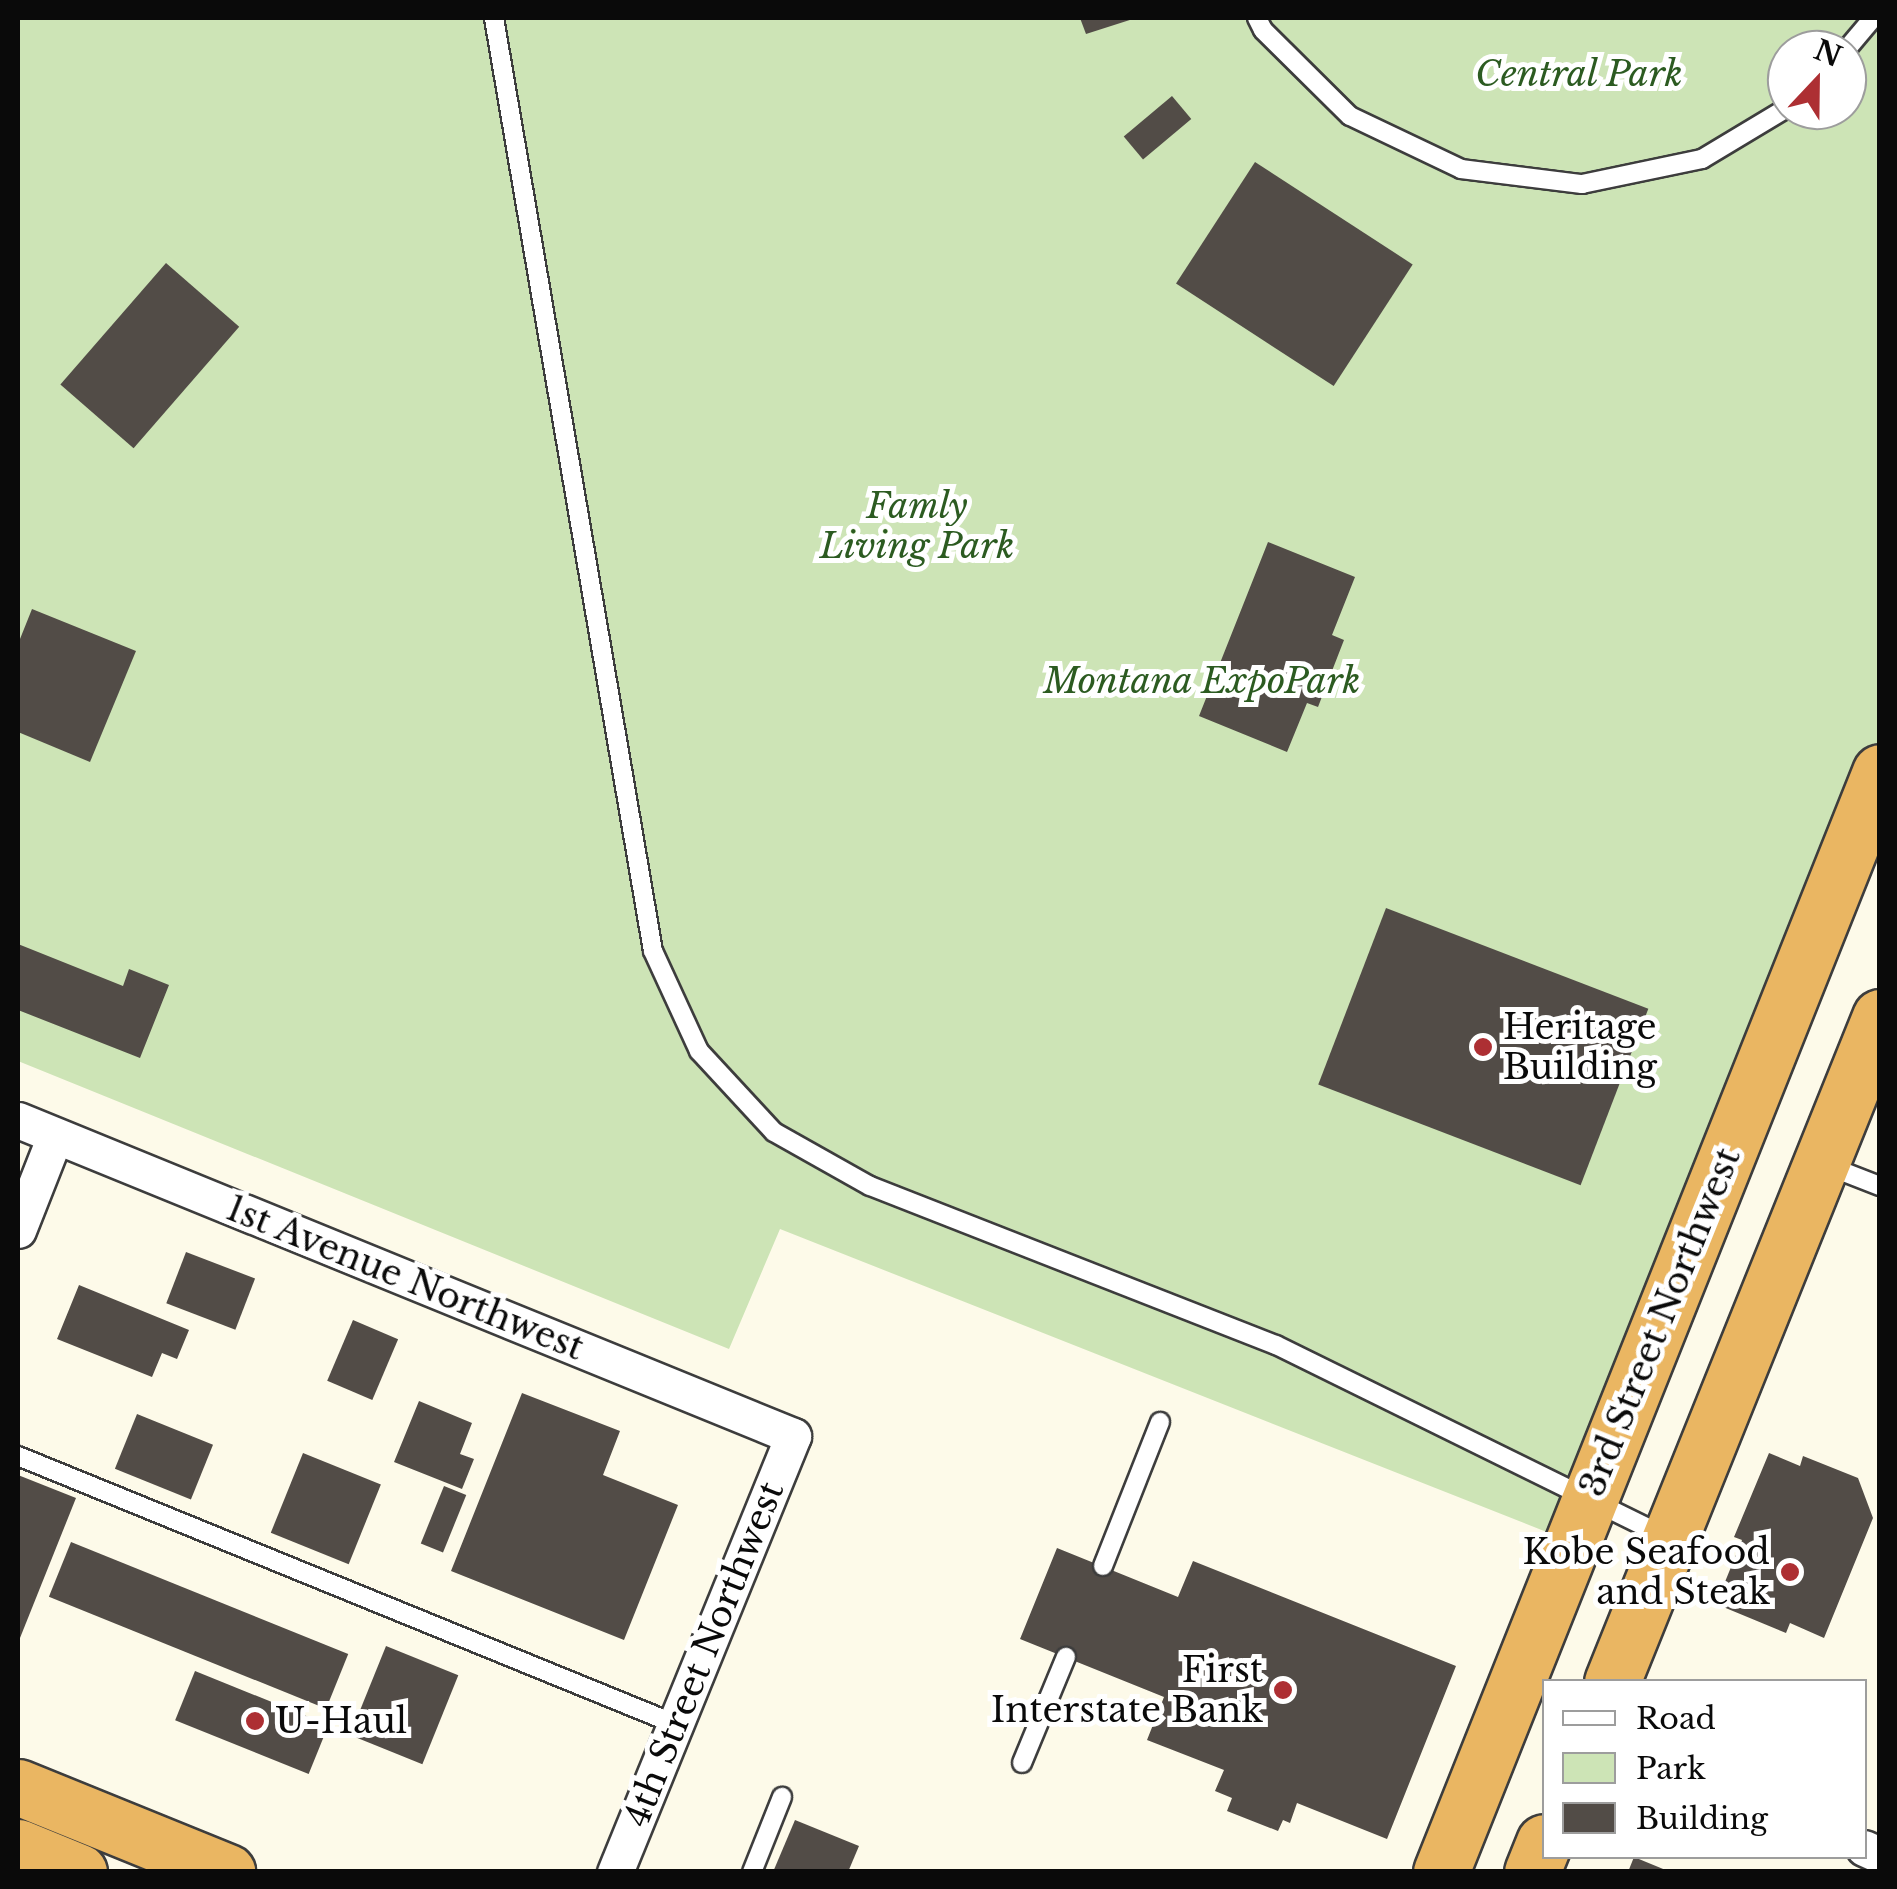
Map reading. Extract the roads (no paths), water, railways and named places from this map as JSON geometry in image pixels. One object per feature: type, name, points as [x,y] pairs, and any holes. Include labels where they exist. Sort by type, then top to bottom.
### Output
[{"type":"highway","name":"3rd Street Northwest","points":[[1441,1872],[1527,1706],[1589,1498],[1880,772]]},
{"type":"highway","points":[[1613,1679],[1880,1018]]},
{"type":"highway","points":[[18,1787],[227,1872]]},
{"type":"highway","points":[[18,1847],[79,1872]]},
{"type":"highway","points":[[1532,1872],[1542,1847]]},
{"type":"street","name":"1st Avenue Northwest","points":[[18,1120],[793,1436]]},
{"type":"street","points":[[18,1230],[56,1136]]},
{"type":"street","name":"4th Street Northwest","points":[[614,1872],[793,1436]]},
{"type":"lane","points":[[494,18],[654,951],[699,1051],[774,1132],[870,1186],[1276,1345],[1670,1538]]},
{"type":"lane","points":[[1257,18],[1264,30],[1350,116],[1460,169],[1582,184],[1702,158],[1767,120]]},
{"type":"lane","points":[[1821,1164],[1880,1186]]},
{"type":"lane","points":[[1103,1566],[1160,1422]]},
{"type":"lane","points":[[18,1456],[675,1724]]},
{"type":"lane","points":[[1022,1763],[1066,1657]]},
{"type":"lane","points":[[752,1872],[782,1798]]},
{"type":"place","name":"Heritage Building","points":[[1483,1047]]},
{"type":"place","name":"Kobe Seafood and Steak","points":[[1790,1572]]},
{"type":"place","name":"First Interstate Bank","points":[[1283,1690]]},
{"type":"place","name":"U-Haul","points":[[255,1721]]},
{"type":"park label","name":"Central Park","points":[[1579,74]]},
{"type":"park label","name":"Famly Living Park","points":[[917,526]]},
{"type":"park label","name":"Montana ExpoPark","points":[[1202,681]]}]
